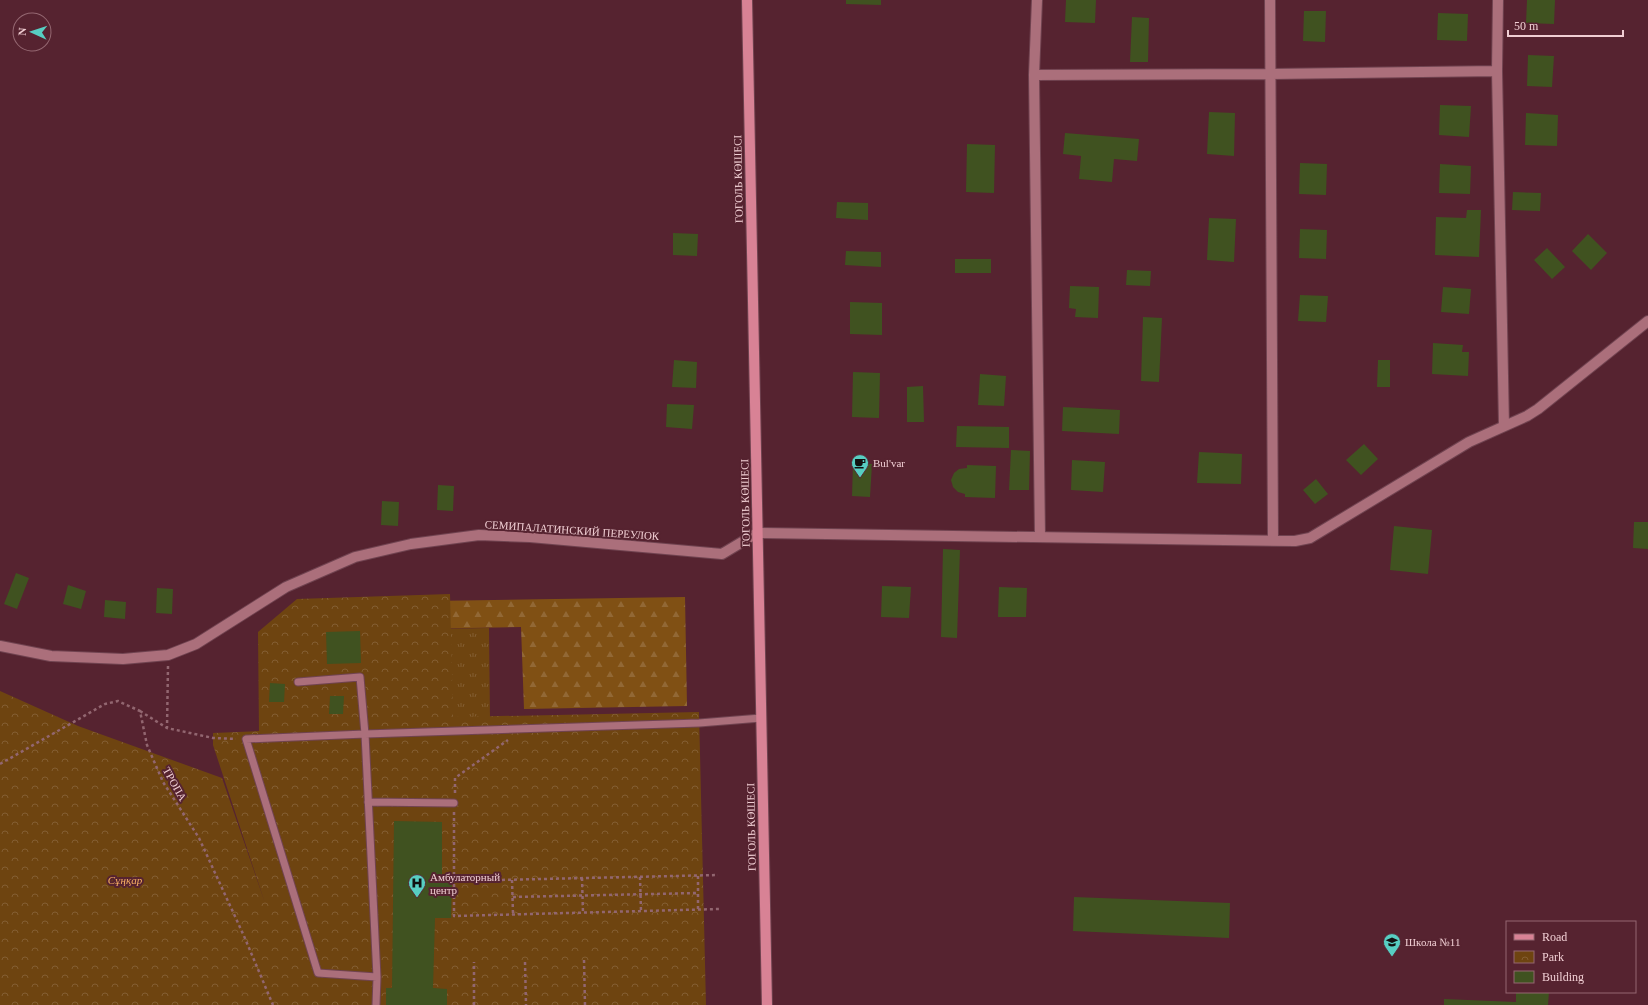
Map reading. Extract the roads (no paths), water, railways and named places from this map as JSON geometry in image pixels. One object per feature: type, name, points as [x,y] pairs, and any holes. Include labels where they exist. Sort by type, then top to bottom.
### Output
[{"type":"main road","name":"ГОГОЛЬ КӨШЕСІ","points":[[747,0],[767,1005]]},
{"type":"street","points":[[1037,0],[1034,74],[1040,537]]},
{"type":"street","points":[[1270,0],[1273,540]]},
{"type":"street","points":[[1498,0],[1497,71],[1504,426]]},
{"type":"street","points":[[1034,74],[1271,74],[1497,71]]},
{"type":"street","points":[[757,533],[1295,541],[1310,538],[1468,442],[1538,409],[1648,321]]},
{"type":"street","name":"СЕМИПАЛАТИНСКИЙ ПЕРЕУЛОК","points":[[0,646],[51,656],[123,659],[168,655],[196,644],[286,587],[356,557],[411,544],[479,535],[530,536],[722,554],[757,533]]},
{"type":"lane","points":[[298,682],[360,677],[365,734],[377,977],[376,1005]]},
{"type":"lane","points":[[377,977],[318,973],[246,739],[699,723],[761,718]]},
{"type":"lane","points":[[368,802],[454,803]]},
{"type":"place","name":"Bul'var","points":[[860,478]]},
{"type":"place","name":"Амбулаторный центр","points":[[417,898]]},
{"type":"place","name":"Школа №11","points":[[1392,957]]},
{"type":"park label","name":"Сұңқар","points":[[125,880]]}]
